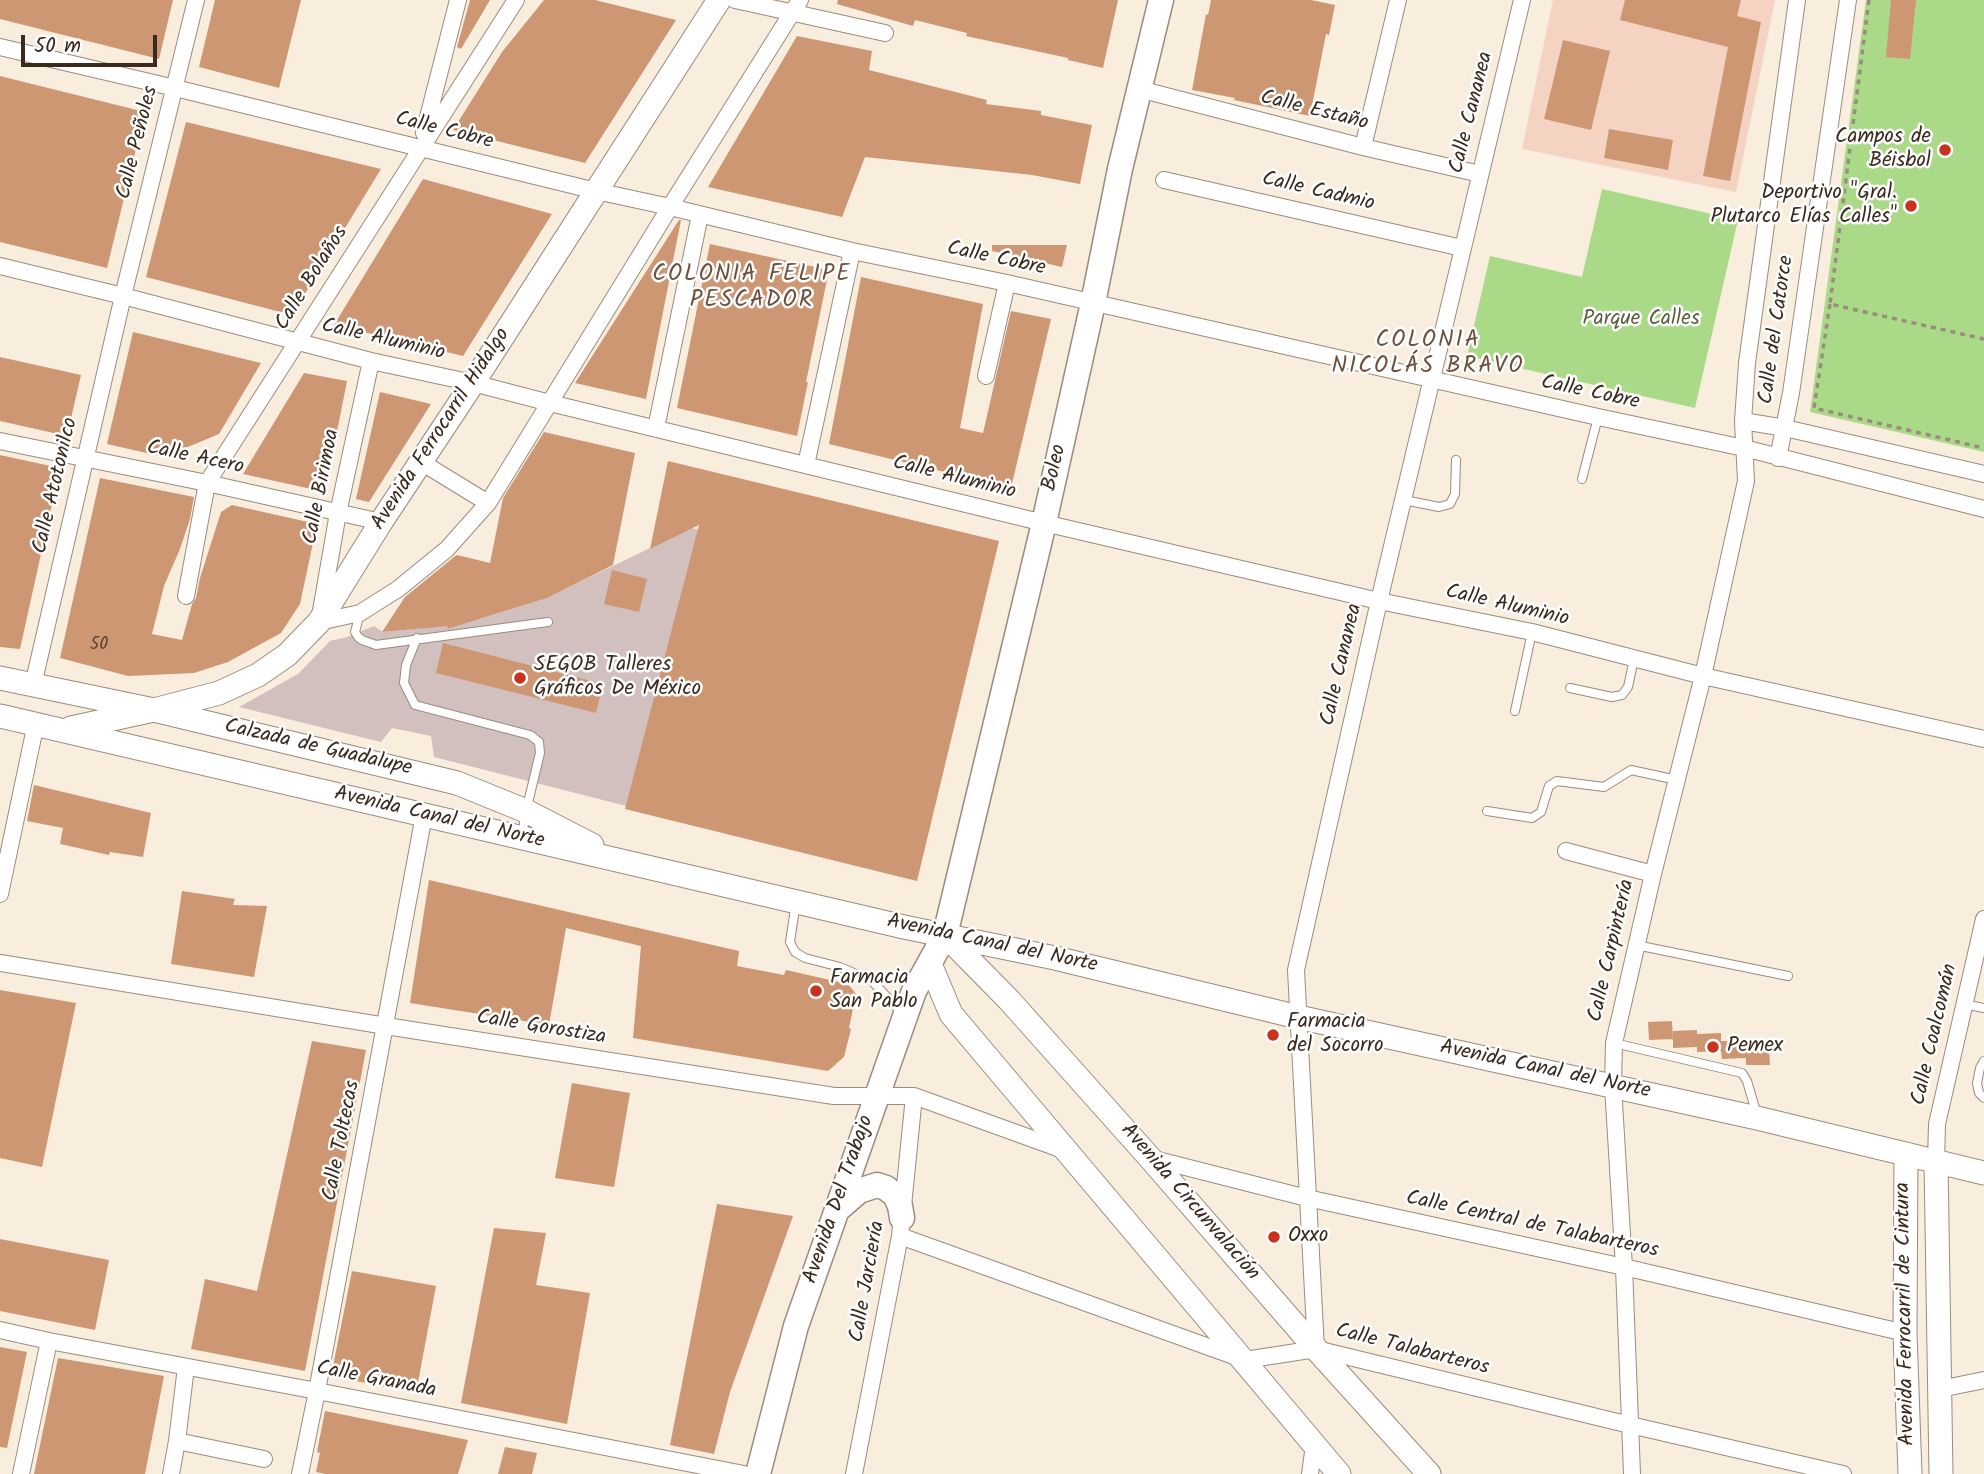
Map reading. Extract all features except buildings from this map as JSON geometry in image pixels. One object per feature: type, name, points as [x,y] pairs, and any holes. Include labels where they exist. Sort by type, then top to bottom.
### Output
[{"type":"main road","name":"Avenida Ferrocarril Hidalgo","points":[[64,730],[219,693],[258,675],[287,655],[319,622],[719,0]]},
{"type":"main road","name":"Boleo","points":[[945,935],[1044,523],[1120,169],[1161,0]]},
{"type":"main road","name":"Calzada de Guadalupe","points":[[0,678],[155,710],[457,783],[526,811],[622,861]]},
{"type":"main road","name":"Avenida Canal del Norte","points":[[0,716],[521,838],[1055,958],[1298,1017],[1757,1118],[1984,1173]]},
{"type":"main road","name":"Avenida Del Trabajo","points":[[758,1474],[796,1326],[836,1210],[914,991],[945,935]]},
{"type":"main road","name":"Avenida Circunvalación","points":[[945,935],[1009,1000],[1429,1474]]},
{"type":"main road","points":[[930,964],[951,1014],[1339,1474]]},
{"type":"main road","name":"Avenida Ferrocarril de Cintura","points":[[1906,1154],[1905,1333],[1910,1474]]},
{"type":"main road","name":"Avenida Ferrocarril de Cintura","points":[[1936,1161],[1941,1474]]},
{"type":"main road","points":[[836,1210],[859,1191],[877,1185],[895,1195],[900,1206],[901,1227]]},
{"type":"street","name":"Calle Peñoles","points":[[123,296],[196,0]]},
{"type":"street","points":[[420,148],[458,0]]},
{"type":"street","name":"Calle Bolaños","points":[[186,596],[207,483],[516,0]]},
{"type":"street","points":[[735,0],[797,6],[885,33]]},
{"type":"street","points":[[1363,147],[1398,0]]},
{"type":"street","name":"Calle Cananea","points":[[1316,1349],[1296,970],[1379,601],[1522,0]]},
{"type":"street","name":"Calle del Catorce","points":[[1744,448],[1747,363],[1797,0]]},
{"type":"street","name":"Calle del Catorce","points":[[1778,458],[1785,428],[1848,0]]},
{"type":"street","points":[[319,622],[360,614],[398,589],[447,550],[488,503],[797,6]]},
{"type":"street","name":"Calle Cobre","points":[[0,47],[852,251],[1007,283],[1744,448],[1984,509]]},
{"type":"street","name":"Calle Estaño","points":[[1139,89],[1480,174]]},
{"type":"street","name":"Calle Cadmio","points":[[1164,180],[1462,248]]},
{"type":"street","points":[[656,428],[701,215]]},
{"type":"street","points":[[806,465],[852,251]]},
{"type":"street","name":"Calle Aluminio","points":[[0,266],[371,361],[472,383],[1044,523],[1379,601],[1532,632],[1703,676],[1984,739]]},
{"type":"street","points":[[986,376],[1007,283]]},
{"type":"street","name":"Calle Atotonilco","points":[[33,685],[123,296]]},
{"type":"street","name":"Calle Birimoa","points":[[319,622],[338,513],[371,361]]},
{"type":"street","points":[[1743,421],[1785,428],[1984,474]]},
{"type":"street","name":"Calle Acero","points":[[0,441],[381,522]]},
{"type":"street","name":"Calle Carpintería","points":[[1632,1474],[1624,1267],[1613,1086],[1614,1043],[1703,676],[1746,481],[1744,448]]},
{"type":"street","points":[[421,462],[488,503]]},
{"type":"street","points":[[0,894],[36,723]]},
{"type":"street","name":"Calle Toltecas","points":[[300,1474],[424,815]]},
{"type":"street","points":[[1566,851],[1653,874]]},
{"type":"street","name":"Calle Coalcomán","points":[[1936,1161],[1937,1124],[1984,919]]},
{"type":"street","name":"Calle Gorostiza","points":[[0,963],[834,1096],[914,1096],[1069,1152]]},
{"type":"street","name":"Calle Jarciería","points":[[854,1474],[901,1227],[914,1096]]},
{"type":"street","name":"Calle Central de Talabarteros","points":[[1150,1158],[1307,1198],[1624,1267],[1905,1333]]},
{"type":"street","name":"Calle Talabarteros","points":[[901,1227],[1245,1360],[1316,1349],[1843,1474]]},
{"type":"street","name":"Calle Granada","points":[[0,1330],[744,1474]]},
{"type":"street","points":[[21,1474],[49,1341]]},
{"type":"street","points":[[171,1474],[186,1367]]},
{"type":"street","points":[[1940,1389],[1984,1380]]},
{"type":"street","points":[[177,1441],[264,1458]]},
{"type":"street","points":[[1310,1474],[1314,1445]]},
{"type":"lane","points":[[1583,479],[1598,417]]},
{"type":"lane","points":[[1405,500],[1439,507],[1450,504],[1455,494],[1456,460]]},
{"type":"lane","points":[[360,614],[355,632],[362,640],[376,645],[548,622]]},
{"type":"lane","points":[[1515,711],[1532,632]]},
{"type":"lane","points":[[418,638],[406,665],[404,683],[415,705],[530,735],[539,742],[540,753],[521,838]]},
{"type":"lane","points":[[1570,688],[1612,697],[1622,695],[1628,687],[1634,659]]},
{"type":"lane","points":[[1488,811],[1532,818],[1541,812],[1549,786],[1557,781],[1604,787],[1631,771],[1677,780]]},
{"type":"lane","points":[[796,901],[790,942],[795,952],[872,981],[905,1016]]},
{"type":"lane","points":[[1636,945],[1788,976]]},
{"type":"lane","points":[[1964,1004],[1984,1008]]},
{"type":"lane","points":[[1614,1043],[1742,1073],[1747,1080],[1757,1118]]},
{"type":"lane","points":[[1984,1061],[1980,1068],[1977,1089],[1984,1098]]},
{"type":"path","points":[[1869,0],[1814,408],[1984,448]]},
{"type":"path","points":[[1830,304],[1984,339]]},
{"type":"shaded area","points":[[1553,0],[1775,0],[1736,192],[1522,149]]},
{"type":"shaded area","points":[[692,528],[984,599],[913,879],[434,757],[431,736],[392,728],[381,742],[239,707],[298,674],[330,641],[374,626],[383,632],[480,619],[546,598]]},
{"type":"green space","name":"Deportivo \"Gral. Plutarco Elías Calles\"","points":[[1866,0],[1984,0],[1984,452],[1810,412]]},
{"type":"green space","name":"Parque Calles","points":[[1602,189],[1738,220],[1695,408],[1467,356],[1490,256],[1582,277]]},
{"type":"place","name":"Campos de Béisbol","points":[[1945,150]]},
{"type":"place","name":"Deportivo \"Gral. Plutarco Elías Calles\"","points":[[1911,206]]},
{"type":"place","name":"SEGOB Talleres Gráficos De México","points":[[520,678]]},
{"type":"place","name":"Farmacia San Pablo","points":[[816,991]]},
{"type":"place","name":"Farmacia del Socorro","points":[[1273,1035]]},
{"type":"place","name":"Pemex","points":[[1713,1047]]},
{"type":"place","name":"Oxxo","points":[[1274,1237]]},
{"type":"district","name":"COLONIA FELIPE PESCADOR","points":[[752,289]]},
{"type":"district","name":"COLONIA NICOLÁS BRAVO","points":[[1428,355]]}]
